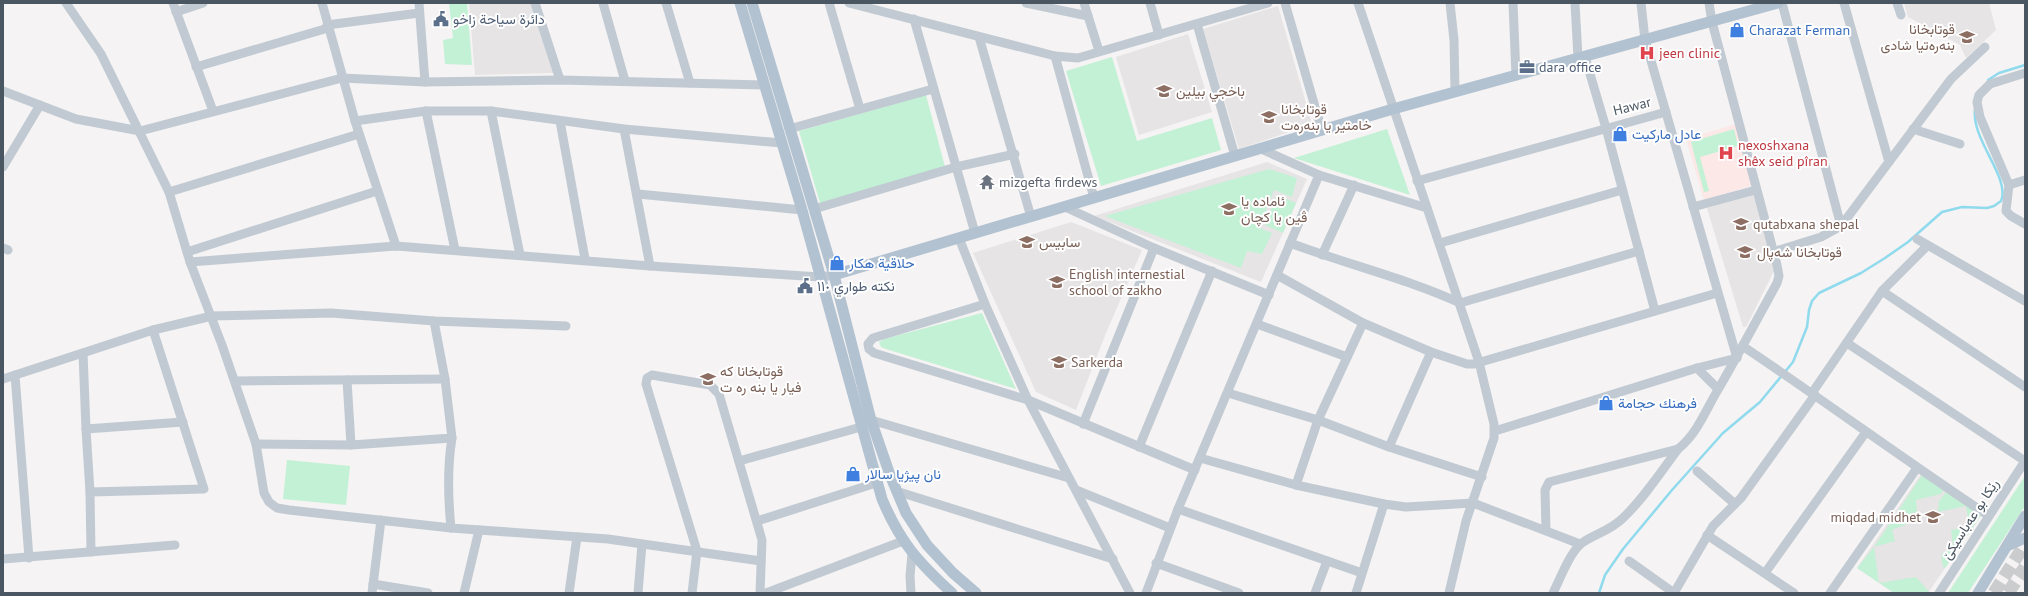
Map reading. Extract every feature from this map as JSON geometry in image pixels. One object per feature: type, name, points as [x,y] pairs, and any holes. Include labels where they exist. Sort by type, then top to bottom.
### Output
[{"type":"main road","points":[[740,3],[802,210],[876,484],[888,513],[912,554],[952,593]]},
{"type":"main road","points":[[752,3],[834,275],[871,420],[896,491],[906,513],[927,545],[953,573],[976,593]]},
{"type":"main road","points":[[834,275],[1455,92],[1712,22],[1762,5],[1778,3]]},
{"type":"main road","points":[[1978,593],[2025,516]]},
{"type":"main road","points":[[2007,546],[2025,538]]},
{"type":"street","points":[[66,3],[101,54],[169,192],[190,262],[212,316],[256,444],[264,493],[269,502],[277,508],[451,528],[577,537],[642,544],[761,561]]},
{"type":"street","points":[[203,3],[174,7],[213,111]]},
{"type":"street","points":[[322,3],[355,122],[396,246]]},
{"type":"street","points":[[419,3],[425,82]]},
{"type":"street","points":[[535,3],[560,80]]},
{"type":"street","points":[[603,3],[625,81]]},
{"type":"street","points":[[666,3],[690,83]]},
{"type":"street","points":[[829,3],[860,110]]},
{"type":"street","points":[[849,3],[1055,56],[1078,58],[1268,3]]},
{"type":"street","points":[[1026,3],[1088,16]]},
{"type":"street","points":[[1084,3],[1099,52]]},
{"type":"street","points":[[1150,3],[1159,35]]},
{"type":"street","points":[[1285,3],[1322,131]]},
{"type":"street","points":[[1358,3],[1479,362],[1495,431],[1482,477],[1466,521],[1449,593]]},
{"type":"street","points":[[1450,3],[1454,40],[1455,92]]},
{"type":"street","points":[[1513,3],[1516,76]]},
{"type":"street","points":[[1575,3],[1581,58],[1606,128],[1655,311]]},
{"type":"street","points":[[1640,3],[1644,40],[1737,358]]},
{"type":"street","points":[[1553,593],[1575,550],[1580,544],[1608,530],[1634,508],[1678,449],[1696,429],[1744,346],[1777,283],[1778,270],[1712,22],[1709,3]]},
{"type":"street","points":[[1782,3],[1841,226]]},
{"type":"street","points":[[1844,3],[1889,162]]},
{"type":"street","points":[[1897,3],[1901,16]]},
{"type":"street","points":[[196,67],[328,27],[419,13]]},
{"type":"street","points":[[914,20],[975,233]]},
{"type":"street","points":[[1197,24],[1235,156]]},
{"type":"street","points":[[980,37],[1015,154],[1031,217]]},
{"type":"street","points":[[1773,252],[1821,237],[1841,226],[1951,79],[1985,47]]},
{"type":"street","points":[[1055,56],[1094,198]]},
{"type":"street","points":[[2025,73],[1990,84],[1979,95],[1977,102],[1980,117],[2009,185],[2006,211],[2011,216],[2025,224]]},
{"type":"street","points":[[3,91],[76,119],[140,132],[213,111],[342,78],[425,82],[560,80],[764,85]]},
{"type":"street","points":[[789,128],[933,89]]},
{"type":"street","points":[[3,167],[40,106]]},
{"type":"street","points":[[355,122],[426,112],[491,111],[624,129],[782,143]]},
{"type":"street","points":[[491,111],[520,255]]},
{"type":"street","points":[[426,112],[455,250]]},
{"type":"street","name":"Hawar","points":[[1417,181],[1666,112]]},
{"type":"street","points":[[560,121],[585,259]]},
{"type":"street","points":[[624,129],[638,194],[650,266]]},
{"type":"street","points":[[1913,129],[1960,144]]},
{"type":"street","points":[[169,192],[359,134]]},
{"type":"street","points":[[1261,149],[1319,175],[1427,208]]},
{"type":"street","points":[[814,209],[956,167],[1015,154]]},
{"type":"street","points":[[1146,593],[1170,528],[1319,175]]},
{"type":"street","points":[[2009,185],[2025,180]]},
{"type":"street","points":[[1322,255],[1354,185]]},
{"type":"street","points":[[1440,243],[1622,190]]},
{"type":"street","points":[[1693,207],[1756,190]]},
{"type":"street","points":[[187,252],[377,191]]},
{"type":"street","points":[[638,194],[802,210]]},
{"type":"street","points":[[1065,207],[1154,248],[1212,270],[1269,295]]},
{"type":"street","points":[[960,238],[985,304],[1028,400],[1130,593]]},
{"type":"street","points":[[1917,239],[2025,301]]},
{"type":"street","points":[[1290,242],[1322,255],[1440,294],[1460,303],[1639,251]]},
{"type":"street","points":[[190,262],[396,246],[585,259],[650,266],[820,277],[834,275]]},
{"type":"street","points":[[1629,561],[1674,593],[1707,535],[1718,520],[1735,504],[1814,394],[1882,291],[1927,246]]},
{"type":"street","points":[[1083,424],[1154,248]]},
{"type":"street","points":[[1139,447],[1212,270]]},
{"type":"street","points":[[1277,275],[1363,323],[1432,352],[1467,364],[1479,362],[1717,293]]},
{"type":"street","points":[[1882,291],[2025,387]]},
{"type":"street","points":[[985,304],[873,338],[868,344],[869,349],[874,353],[1028,400],[1195,470]]},
{"type":"street","points":[[3,379],[153,330],[212,316],[331,313],[434,321],[566,326]]},
{"type":"street","points":[[434,321],[445,379],[452,438],[449,454],[448,498],[451,528]]},
{"type":"street","points":[[1296,485],[1318,420],[1363,323]]},
{"type":"street","points":[[1257,324],[1347,357]]},
{"type":"street","points":[[90,492],[204,489],[153,330]]},
{"type":"street","points":[[1847,343],[2025,461]]},
{"type":"street","points":[[1744,346],[1814,394],[1916,468],[1989,516]]},
{"type":"street","points":[[1389,447],[1432,352]]},
{"type":"street","points":[[83,353],[90,492],[91,552]]},
{"type":"street","points":[[1495,431],[1697,368],[1737,358]]},
{"type":"street","points":[[1697,368],[1718,389]]},
{"type":"street","points":[[15,375],[29,558]]},
{"type":"street","points":[[692,593],[697,551],[646,384],[647,378],[655,375],[706,384],[715,389],[719,394],[762,540],[760,593]]},
{"type":"street","points":[[235,381],[445,379]]},
{"type":"street","points":[[347,380],[351,445]]},
{"type":"street","points":[[1228,393],[1318,420],[1389,447],[1482,477]]},
{"type":"street","points":[[871,420],[1069,478]]},
{"type":"street","points":[[86,429],[183,422]]},
{"type":"street","points":[[739,461],[861,427]]},
{"type":"street","points":[[1765,573],[1866,432]]},
{"type":"street","points":[[256,444],[351,445],[452,438]]},
{"type":"street","points":[[1546,530],[1545,490],[1549,482],[1678,449]]},
{"type":"street","points":[[1200,458],[1296,485],[1384,504],[1406,507],[1473,503],[1580,544]]},
{"type":"street","name":"رێكا بو عه‌باسيكێ","points":[[1939,593],[2025,461]]},
{"type":"street","points":[[1830,593],[1916,468]]},
{"type":"street","points":[[1697,471],[1735,504]]},
{"type":"street","points":[[757,521],[876,484]]},
{"type":"street","points":[[1076,490],[1170,528]]},
{"type":"street","points":[[896,491],[1113,559]]},
{"type":"street","points":[[1356,593],[1384,504]]},
{"type":"street","points":[[1178,509],[1362,573]]},
{"type":"street","points":[[381,520],[372,589],[428,593]]},
{"type":"street","points":[[464,593],[479,530]]},
{"type":"street","points":[[1707,535],[1794,593]]},
{"type":"street","points":[[569,593],[577,537]]},
{"type":"street","points":[[766,593],[903,541]]},
{"type":"street","points":[[638,593],[642,544]]},
{"type":"street","points":[[3,559],[175,545]]},
{"type":"street","points":[[910,593],[912,554]]},
{"type":"street","points":[[1315,593],[1327,561]]},
{"type":"street","points":[[1156,563],[1238,593]]},
{"type":"shaded area","points":[[469,3],[532,3],[553,73],[475,75]]},
{"type":"shaded area","name":"قوتابخانا بنەرەتیا شادی","points":[[1904,3],[1989,3],[1996,30],[1966,58],[1960,45],[1908,17]]},
{"type":"shaded area","points":[[1278,6],[1312,124],[1239,149],[1203,29]]},
{"type":"shaded area","points":[[1188,34],[1212,112],[1139,135],[1116,57]]},
{"type":"shaded area","points":[[1736,124],[1754,185],[1704,200],[1686,139]]},
{"type":"shaded area","points":[[1267,162],[1307,179],[1261,282],[1094,216]]},
{"type":"shaded area","points":[[1755,195],[1776,267],[1746,327],[1743,327],[1707,208]]},
{"type":"shaded area","name":"English internestial school of zakho","points":[[1071,222],[1142,250],[1106,333],[1076,410],[1036,392],[973,253]]},
{"type":"shaded area","points":[[1921,474],[1982,514],[1928,593],[1894,593],[1857,568]]},
{"type":"green space","points":[[449,3],[467,3],[472,65],[445,64],[443,40],[453,38]]},
{"type":"green space","points":[[1112,57],[1137,141],[1212,118],[1221,150],[1101,186],[1066,71]]},
{"type":"green space","points":[[926,95],[945,167],[820,203],[799,131]]},
{"type":"green space","points":[[1387,129],[1410,195],[1294,158]]},
{"type":"green space","points":[[1734,129],[1738,146],[1700,157],[1709,191],[1704,192],[1691,142]]},
{"type":"green space","points":[[1269,169],[1297,178],[1292,197],[1274,190],[1259,228],[1272,233],[1262,254],[1247,251],[1241,268],[1105,216]]},
{"type":"green space","points":[[1277,195],[1296,203],[1283,233],[1265,225]]},
{"type":"green space","points":[[982,313],[1016,389],[886,349],[881,347],[879,342],[884,339]]},
{"type":"green space","points":[[287,460],[350,466],[346,505],[283,499]]},
{"type":"green space","points":[[1922,475],[1944,490],[1941,494],[1916,500],[1917,511],[1911,514],[1907,524],[1892,530],[1895,541],[1874,547]]},
{"type":"green space","points":[[2025,476],[2025,506],[1968,593],[1948,593]]},
{"type":"green space","points":[[1947,491],[1982,514],[1945,568],[1943,567],[1941,554],[1948,551],[1948,547],[1953,545],[1951,530],[1967,527],[1969,525],[1966,506],[1938,512],[1939,501]]},
{"type":"green space","points":[[1874,547],[1879,583],[1857,568]]},
{"type":"green space","points":[[1916,577],[1929,592],[1894,593],[1879,583]]},
{"type":"waterway","points":[[1988,80],[1999,73],[2025,65]]},
{"type":"waterway","points":[[1599,593],[1605,575],[1623,549],[1672,490],[1723,433],[1760,402],[1793,362],[1807,327],[1809,310],[1812,301],[1819,293],[1861,273],[1885,258],[1908,242],[1942,212],[1962,207],[1987,208],[1994,206],[2001,201],[2003,192],[2001,181],[1979,133],[1975,121],[1975,109]]},
{"type":"tunnel","points":[[1994,593],[2025,544]]},
{"type":"tunnel","points":[[2008,593],[2025,567]]},
{"type":"place","name":"دائرة سياحة زاخو","points":[[441,19]]},
{"type":"place","name":"Charazat Ferman","points":[[1737,30]]},
{"type":"place","name":"قوتابخانا بنەرەتیا شادی","points":[[1967,37]]},
{"type":"place","name":"jeen clinic","points":[[1647,53]]},
{"type":"place","name":"dara office","points":[[1527,67]]},
{"type":"place","name":"باخجي بيلين","points":[[1164,91]]},
{"type":"place","name":"قوتابخانا خامتیر یا بنەرەت","points":[[1269,117]]},
{"type":"place","name":"عادل ماركيت","points":[[1620,134]]},
{"type":"place","name":"nexoshxana shêx seid pîran","points":[[1726,153]]},
{"type":"place","name":"mizgefta firdews","points":[[987,182]]},
{"type":"place","name":"ئاماده یا ڤین یا کچان","points":[[1229,209]]},
{"type":"place","name":"qutabxana shepal","points":[[1741,224]]},
{"type":"place","name":"سابيس","points":[[1027,242]]},
{"type":"place","name":"قوتابخانا شەپال","points":[[1745,252]]},
{"type":"place","name":"حلاقية هكار","points":[[837,263]]},
{"type":"place","name":"English internestial school of zakho","points":[[1057,282]]},
{"type":"place","name":"نكته طواري ١١٠","points":[[805,286]]},
{"type":"place","name":"Sarkerda","points":[[1059,362]]},
{"type":"place","name":"قوتابخانا كه فيار يا بنه ره ت","points":[[708,379]]},
{"type":"place","name":"فرهنك حجامة","points":[[1606,403]]},
{"type":"place","name":"نان پيژيا سالار","points":[[853,474]]},
{"type":"place","name":"miqdad midhet","points":[[1933,517]]}]
